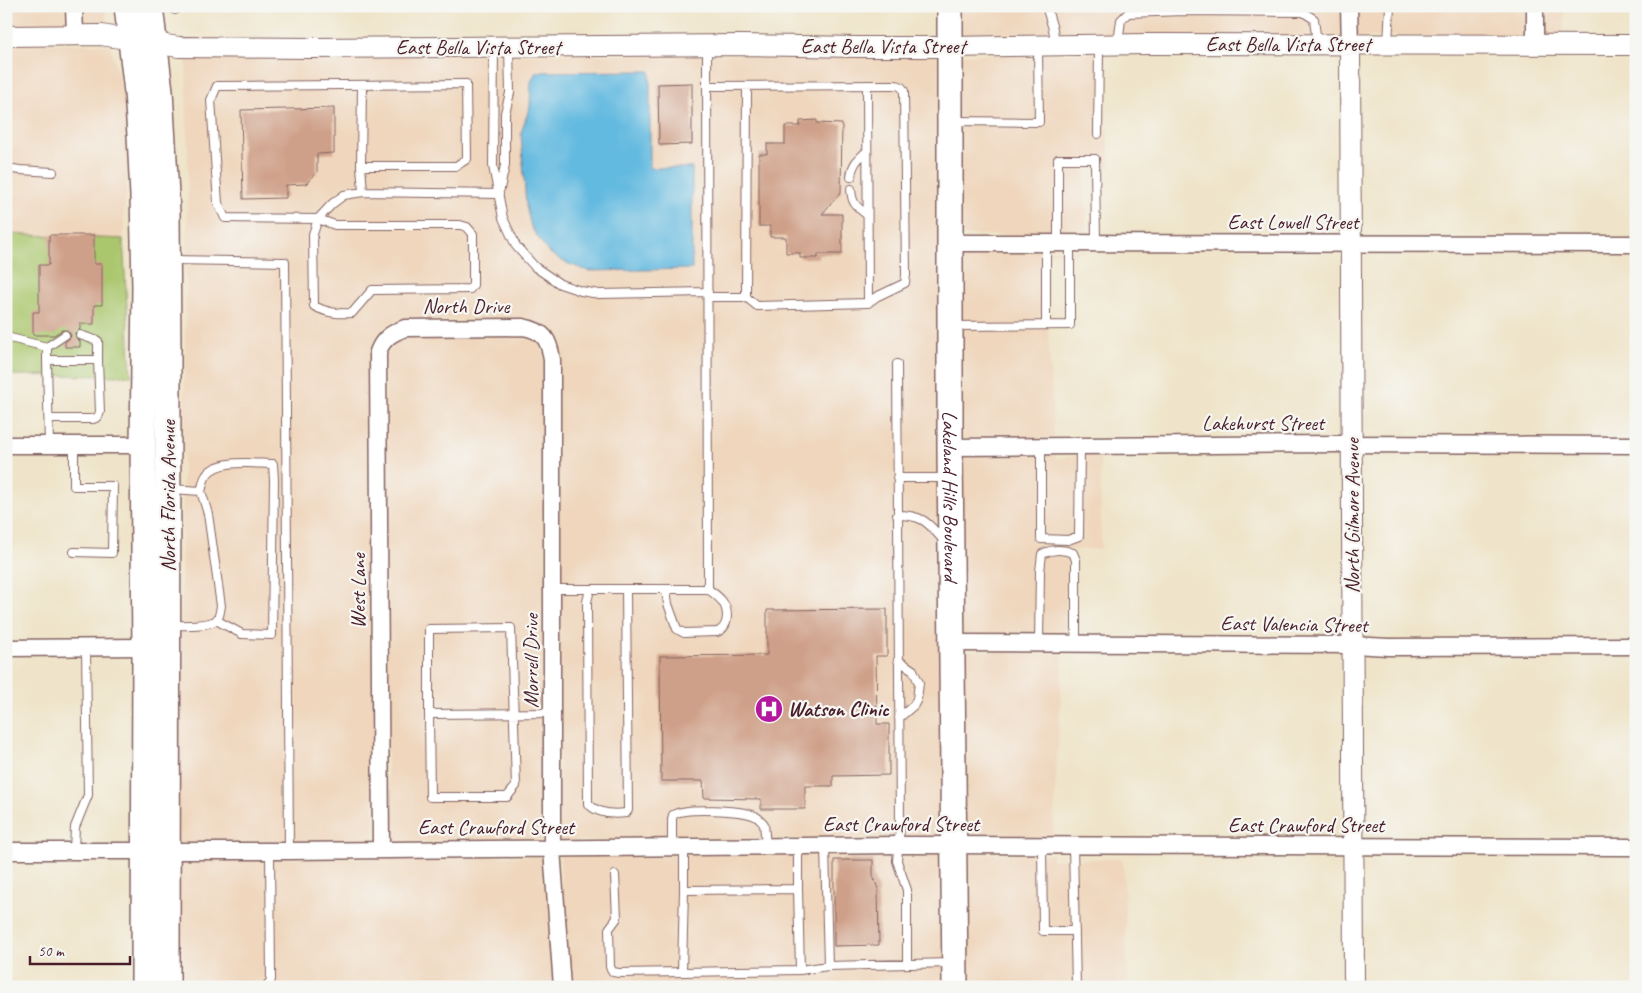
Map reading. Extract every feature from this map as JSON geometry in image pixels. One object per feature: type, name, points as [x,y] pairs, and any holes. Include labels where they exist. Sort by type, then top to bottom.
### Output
[{"type":"main road","name":"North Florida Avenue","points":[[127,6],[143,40],[160,91],[168,260],[168,624],[156,851],[144,987]]},
{"type":"main road","name":"North Florida Avenue","points":[[150,6],[143,40],[137,92],[143,196],[145,659],[156,851]]},
{"type":"main road","name":"Lakeland Hills Boulevard","points":[[950,6],[949,243],[954,975]]},
{"type":"main road","points":[[143,445],[150,446],[154,452],[157,552],[168,589]]},
{"type":"main road","points":[[156,851],[152,858],[154,865],[156,961],[166,987]]},
{"type":"street","points":[[74,6],[75,34]]},
{"type":"street","points":[[1349,6],[1350,45]]},
{"type":"street","points":[[1535,6],[1535,44]]},
{"type":"street","name":"East Bella Vista Street","points":[[6,36],[101,35],[179,47],[707,45],[949,47],[1108,44],[1636,45]]},
{"type":"street","name":"North Gilmore Avenue","points":[[1350,45],[1354,987]]},
{"type":"street","name":"East Lowell Street","points":[[949,243],[1636,244]]},
{"type":"street","name":"North Drive","points":[[388,336],[405,328],[513,327],[532,329],[544,336]]},
{"type":"street","name":"West Lane","points":[[381,850],[378,352],[381,344],[388,336]]},
{"type":"street","name":"Morrell Drive","points":[[544,336],[550,344],[552,360],[552,849],[562,987]]},
{"type":"street","name":"Lakehurst Street","points":[[950,447],[1352,444],[1636,445]]},
{"type":"street","points":[[6,445],[143,445]]},
{"type":"street","name":"East Valencia Street","points":[[951,643],[1353,645],[1388,647],[1636,646]]},
{"type":"street","points":[[6,648],[86,648],[145,659]]},
{"type":"street","name":"East Crawford Street","points":[[6,851],[289,851],[898,845],[1636,847]]},
{"type":"lane","points":[[949,121],[1039,122],[1047,46],[1053,29],[1046,6]]},
{"type":"lane","points":[[1388,45],[1390,6]]},
{"type":"lane","points":[[1098,134],[1108,44],[1121,20],[1128,13],[1185,9],[1303,12],[1314,19],[1317,45]]},
{"type":"lane","points":[[707,45],[708,589]]},
{"type":"lane","points":[[501,46],[494,101],[493,166],[503,218],[516,246],[535,268],[560,284],[581,291],[599,294],[708,294],[746,297],[757,306],[868,304],[876,297],[905,283],[904,91],[902,87],[899,85],[707,86]]},
{"type":"lane","points":[[499,194],[505,165],[505,113],[510,93],[501,46]]},
{"type":"lane","points":[[361,166],[456,166],[467,159],[466,84],[217,86],[211,100],[218,203],[224,218],[318,219],[335,225],[460,225],[467,227],[473,234],[473,285],[470,289],[372,290],[352,312],[339,314],[324,312],[314,306],[313,234],[318,219],[332,204],[344,195],[363,192],[499,194]]},
{"type":"lane","points":[[362,85],[361,166],[363,192]]},
{"type":"lane","points":[[867,85],[868,304]]},
{"type":"lane","points":[[746,297],[747,86]]},
{"type":"lane","points":[[494,101],[508,101]]},
{"type":"lane","points":[[851,177],[852,168],[856,160],[867,151]]},
{"type":"lane","points":[[950,326],[1070,325],[1058,243],[1058,159],[1095,159],[1096,242]]},
{"type":"lane","points":[[6,168],[53,172]]},
{"type":"lane","points":[[851,189],[852,199],[856,206],[867,215]]},
{"type":"lane","points":[[1046,325],[1058,243]]},
{"type":"lane","points":[[168,260],[286,262],[289,851]]},
{"type":"lane","points":[[6,337],[47,347],[65,335]]},
{"type":"lane","points":[[49,420],[93,419],[98,417],[98,341],[80,335]]},
{"type":"lane","points":[[47,347],[49,445]]},
{"type":"lane","points":[[47,360],[98,360]]},
{"type":"lane","points":[[897,364],[900,827],[897,860],[907,890],[907,964]]},
{"type":"lane","points":[[74,445],[74,486],[113,486],[112,553],[74,552]]},
{"type":"lane","points":[[1041,446],[1041,540],[1068,540],[1079,536],[1080,446]]},
{"type":"lane","points":[[168,624],[202,624],[213,622],[219,617],[221,606],[208,514],[201,491],[206,476],[213,468],[224,464],[273,464],[272,635],[242,634],[216,620]]},
{"type":"lane","points":[[897,478],[950,478]]},
{"type":"lane","points":[[168,489],[201,491]]},
{"type":"lane","points":[[897,515],[907,515],[927,521],[951,549]]},
{"type":"lane","points":[[1039,643],[1042,554],[1050,550],[1066,550],[1073,553],[1076,560],[1076,644]]},
{"type":"lane","points":[[552,589],[666,589],[708,589],[721,600],[727,611],[726,623],[717,632],[684,633],[677,629],[668,604],[666,589]]},
{"type":"lane","points":[[590,589],[588,602],[588,804],[596,811],[612,813],[625,813],[628,810],[626,589]]},
{"type":"lane","points":[[511,628],[516,786],[507,797],[430,797],[429,714],[429,629],[511,628]]},
{"type":"lane","points":[[74,851],[75,827],[84,809],[88,795],[86,648]]},
{"type":"lane","points":[[898,660],[913,670],[919,683],[917,699],[914,705],[899,718]]},
{"type":"lane","points":[[429,714],[553,713]]},
{"type":"lane","points":[[682,972],[684,890],[672,819],[673,815],[683,811],[741,812],[755,816],[764,824],[766,846]]},
{"type":"lane","points":[[798,846],[800,970]]},
{"type":"lane","points":[[825,846],[828,966]]},
{"type":"lane","points":[[1042,846],[1043,931],[1075,930]]},
{"type":"lane","points":[[1073,846],[1076,987]]},
{"type":"lane","points":[[266,987],[271,980],[270,851]]},
{"type":"lane","points":[[615,875],[616,918],[610,930],[610,968],[619,973],[800,970],[828,966],[907,964],[954,975]]},
{"type":"lane","points":[[684,890],[798,890]]},
{"type":"shaded area","points":[[6,6],[67,6],[68,27],[6,28]]},
{"type":"shaded area","points":[[81,6],[105,6],[108,28],[82,27]]},
{"type":"shaded area","points":[[956,6],[1342,6],[1342,37],[956,39]]},
{"type":"shaded area","points":[[1356,6],[1528,6],[1528,36],[1356,37]]},
{"type":"shaded area","points":[[1542,6],[1565,6],[1563,37],[1542,36]]},
{"type":"shaded area","points":[[6,44],[110,44],[130,120],[123,239],[6,234]]},
{"type":"shaded area","points":[[1098,52],[1111,168],[1085,162],[1086,235],[956,235],[956,55]]},
{"type":"shaded area","points":[[186,54],[942,55],[946,838],[559,841],[557,343],[552,335],[553,333],[546,325],[544,327],[533,321],[523,319],[403,321],[388,325],[376,339],[374,842],[177,843],[188,162]],"holes":[[[531,82],[650,168],[692,168],[531,227],[526,206],[521,133],[530,106]]]},
{"type":"shaded area","points":[[956,250],[1086,250],[1086,252],[1047,253],[1048,330],[1054,438],[957,439]]},
{"type":"shaded area","points":[[406,336],[530,336],[540,342],[545,360],[546,841],[388,842],[385,354],[395,340]]},
{"type":"shaded area","points":[[1100,453],[1101,549],[1069,550],[1064,636],[958,635],[957,454],[1055,454],[1056,459]]},
{"type":"shaded area","points":[[958,651],[1063,651],[1053,838],[960,838]]},
{"type":"shaded area","points":[[946,853],[948,987],[569,987],[560,856]]},
{"type":"shaded area","points":[[960,853],[1052,854],[1052,860],[1123,859],[1128,987],[962,987]]},
{"type":"shaded area","points":[[546,856],[555,987],[174,987],[176,859]]},
{"type":"green space","points":[[6,234],[123,239],[131,376],[6,375]]},
{"type":"water","points":[[650,71],[650,168],[692,168],[692,269],[588,271],[564,262],[548,252],[531,227],[526,206],[521,133],[530,106],[531,82],[536,72]]},
{"type":"building","points":[[692,83],[692,144],[659,145],[658,84]]},
{"type":"building","points":[[334,108],[334,153],[317,154],[317,172],[306,184],[286,185],[286,198],[243,199],[241,110]]},
{"type":"building","points":[[817,120],[817,123],[842,124],[841,192],[822,214],[842,214],[842,254],[818,254],[818,258],[800,258],[800,253],[786,253],[786,237],[770,237],[770,226],[759,226],[759,154],[767,154],[767,144],[785,144],[785,126],[800,126],[800,121]]},
{"type":"building","points":[[49,235],[94,235],[94,264],[102,264],[102,305],[94,305],[94,324],[80,324],[80,329],[75,333],[76,338],[80,341],[80,347],[65,347],[65,342],[71,335],[67,330],[62,330],[54,335],[33,335],[33,312],[39,312],[39,265],[49,265]]},
{"type":"building","name":"Watson Clinic","points":[[887,609],[887,656],[876,656],[877,724],[889,724],[889,775],[833,776],[833,786],[805,786],[805,809],[761,809],[761,799],[704,798],[703,781],[661,781],[660,656],[767,655],[767,610]]},
{"type":"building","points":[[834,860],[873,860],[873,876],[878,889],[879,945],[834,946]]},
{"type":"place","name":"Watson Clinic","points":[[769,709]]}]
